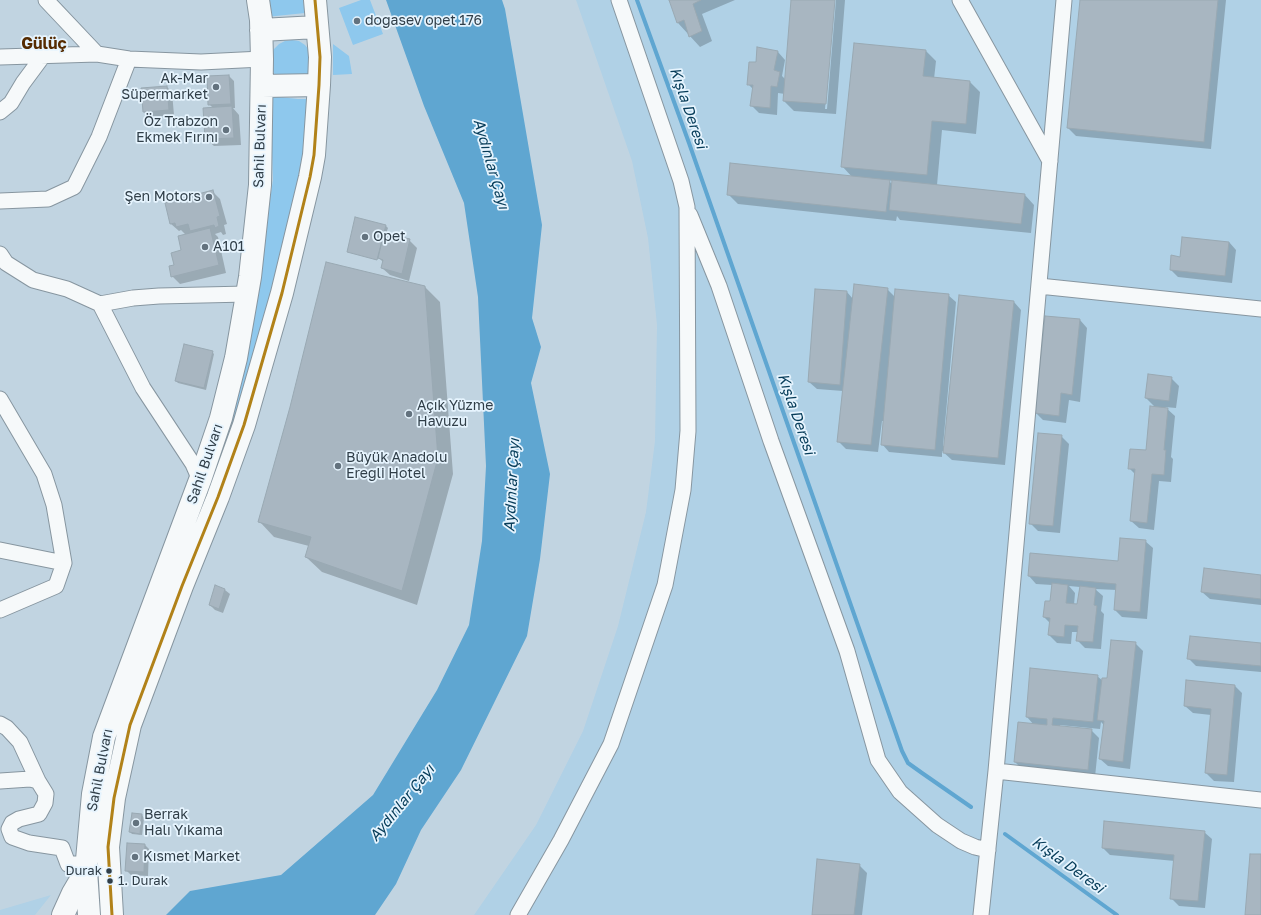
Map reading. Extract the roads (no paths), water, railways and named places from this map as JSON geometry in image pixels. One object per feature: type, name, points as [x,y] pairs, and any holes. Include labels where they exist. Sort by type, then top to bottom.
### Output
[{"type":"main road","name":"Sahil Bulvarı","points":[[89,915],[86,871],[93,794],[104,737],[200,480],[220,418],[236,358],[250,277],[260,185],[262,58],[258,0]]},
{"type":"main road","name":"Sahil Bulvarı","points":[[111,907],[109,840],[114,798],[130,724],[182,586],[236,451],[264,361],[310,177],[314,155],[320,57],[315,0]]},
{"type":"main road","points":[[261,30],[317,27]]},
{"type":"main road","points":[[262,86],[319,85]]},
{"type":"main road","points":[[63,915],[72,893],[86,871]]},
{"type":"street","points":[[46,0],[97,54]]},
{"type":"street","points":[[619,0],[681,181],[687,207],[719,286],[771,441],[847,651],[878,760],[900,792],[938,825],[961,840],[975,847],[988,850]]},
{"type":"street","points":[[960,0],[1050,161]]},
{"type":"street","points":[[982,915],[1064,0]]},
{"type":"street","points":[[0,57],[97,54],[129,59],[201,62],[262,58]]},
{"type":"street","points":[[0,112],[11,103],[22,83],[43,56]]},
{"type":"street","points":[[0,201],[48,199],[74,187],[99,137],[129,59]]},
{"type":"street","points":[[518,915],[561,840],[611,744],[665,585],[684,490],[688,431],[687,207]]},
{"type":"street","points":[[0,254],[6,263],[33,280],[67,289],[100,304],[133,298],[159,296],[247,294]]},
{"type":"street","points":[[1039,286],[1261,309]]},
{"type":"street","points":[[100,304],[143,388],[193,464],[200,480]]},
{"type":"street","points":[[0,399],[44,474],[54,505],[64,563],[56,586],[0,610]]},
{"type":"street","points":[[0,550],[64,563]]},
{"type":"street","points":[[0,724],[7,728],[20,742],[38,781],[46,794],[45,803],[39,814],[19,819],[12,823],[9,829],[12,837],[29,843],[62,848],[68,864],[76,864],[86,871]]},
{"type":"street","points":[[996,771],[1261,800]]},
{"type":"street","points":[[0,781],[30,779],[38,781]]},
{"type":"water","name":"Aydınlar Çayı","points":[[386,0],[502,0],[505,9],[542,225],[532,318],[541,347],[531,383],[550,474],[540,559],[527,636],[461,770],[421,830],[396,884],[375,915],[166,915],[190,891],[281,875],[373,795],[437,690],[469,625],[482,541],[486,466],[478,297],[464,203],[424,106]]},
{"type":"waterway","name":"Kışla Deresi","points":[[637,0],[689,143],[902,751],[908,763],[971,807]]},
{"type":"waterway","name":"Kışla Deresi","points":[[1005,834],[1117,915]]},
{"type":"place","name":"dogasev opet 176","points":[[357,21]]},
{"type":"place","name":"Ak-Mar Süpermarket","points":[[216,87]]},
{"type":"place","name":"Öz Trabzon Ekmek Fırını","points":[[226,130]]},
{"type":"place","name":"Şen Motors","points":[[209,197]]},
{"type":"place","name":"Opet","points":[[365,237]]},
{"type":"place","name":"A101","points":[[205,247]]},
{"type":"place","name":"Açık Yüzme Havuzu","points":[[409,414]]},
{"type":"place","name":"Büyük Anadolu Ereğli Hotel","points":[[338,466]]},
{"type":"place","name":"Berrak Halı Yıkama","points":[[136,823]]},
{"type":"place","name":"Kısmet Market","points":[[135,857]]},
{"type":"place","name":"Durak","points":[[109,871]]},
{"type":"place","name":"1. Durak","points":[[110,881]]},
{"type":"district","name":"Gülüç","points":[[44,44]]}]
